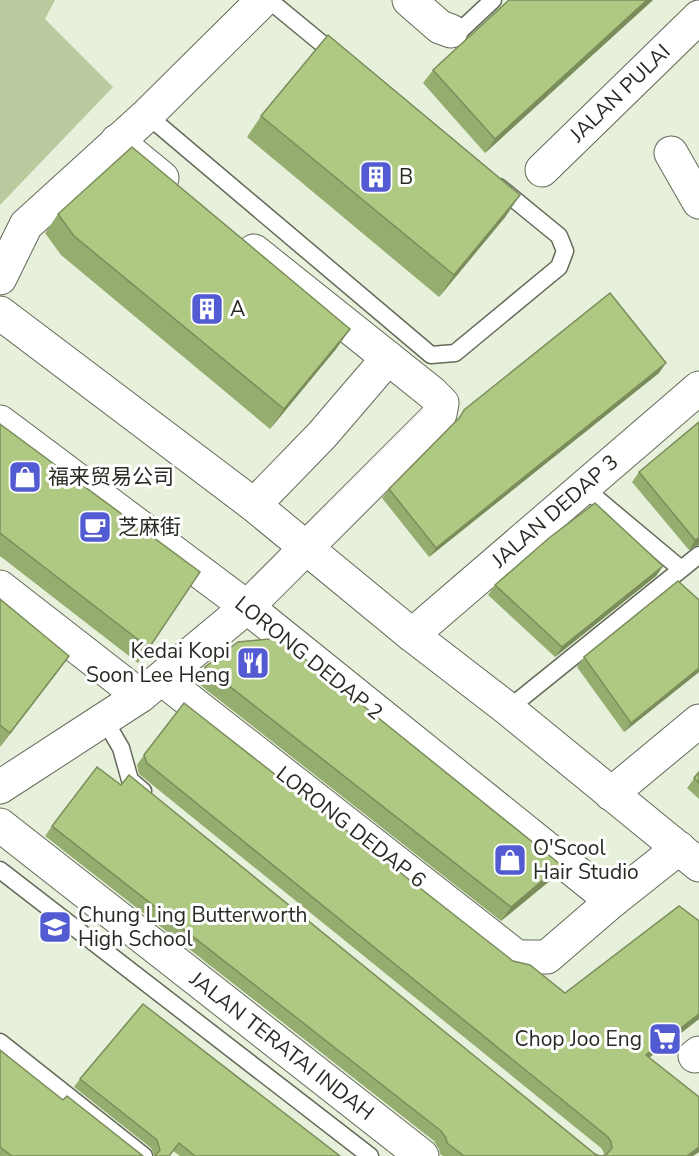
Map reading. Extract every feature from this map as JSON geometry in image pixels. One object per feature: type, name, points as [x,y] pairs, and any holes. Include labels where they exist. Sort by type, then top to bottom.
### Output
[{"type":"street","points":[[0,278],[26,225],[147,114],[263,0]]},
{"type":"street","points":[[409,0],[440,27],[451,31]]},
{"type":"street","name":"JALAN PULAI","points":[[542,170],[699,17]]},
{"type":"street","points":[[117,141],[188,200]]},
{"type":"street","points":[[671,153],[699,202]]},
{"type":"street","points":[[0,787],[151,687],[247,607],[441,414],[442,403],[233,235]]},
{"type":"street","points":[[0,313],[255,505],[412,636],[508,709],[689,857],[612,902]]},
{"type":"street","points":[[255,505],[322,435],[388,358]]},
{"type":"street","name":"JALAN DEDAP 3","points":[[412,636],[699,388]]},
{"type":"street","name":"LORONG DEDAP 2","points":[[0,422],[247,607],[612,902]]},
{"type":"street","name":"LORONG DEDAP 6","points":[[0,587],[151,687],[517,957],[547,957],[612,902]]},
{"type":"street","points":[[611,795],[699,721]]},
{"type":"street","name":"JALAN TERATAI INDAH","points":[[0,825],[422,1156]]},
{"type":"lane","points":[[269,0],[351,66]]},
{"type":"lane","points":[[451,31],[462,29],[493,0]]},
{"type":"lane","points":[[147,114],[431,355],[455,353],[559,267],[565,251],[559,236],[487,177]]},
{"type":"lane","points":[[583,487],[681,570]]},
{"type":"lane","points":[[508,709],[699,555]]},
{"type":"lane","points":[[104,719],[121,748],[130,780],[158,803]]},
{"type":"lane","points":[[0,870],[370,1156]]},
{"type":"lane","points":[[0,1042],[144,1156]]},
{"type":"green space","points":[[0,0],[55,0],[45,19],[113,87],[0,205]]},
{"type":"building","points":[[509,0],[647,0],[495,139],[433,70]]},
{"type":"building","name":"B","points":[[328,35],[520,195],[454,275],[261,116]]},
{"type":"building","name":"A","points":[[132,147],[350,329],[284,409],[74,236],[58,214]]},
{"type":"building","points":[[610,293],[666,363],[436,548],[389,489],[460,417],[464,410]]},
{"type":"building","points":[[699,422],[699,538],[695,540],[639,472]]},
{"type":"building","points":[[0,424],[200,572],[149,648],[0,533]]},
{"type":"building","points":[[595,503],[663,566],[562,647],[495,585],[549,538]]},
{"type":"building","points":[[678,581],[699,600],[699,668],[631,723],[584,657]]},
{"type":"building","points":[[0,599],[69,656],[10,733],[0,725]]},
{"type":"building","points":[[279,638],[561,865],[511,907],[205,667],[238,642]]},
{"type":"building","points":[[184,703],[513,961],[530,965],[565,993],[679,906],[699,921],[699,1014],[646,1055],[699,1097],[699,1147],[687,1156],[600,1156],[606,1155],[612,1148],[608,1137],[147,763],[144,755]]},
{"type":"building","points":[[97,767],[121,785],[129,775],[600,1156],[464,1156],[447,1143],[441,1131],[52,826]]},
{"type":"building","points":[[699,772],[699,783],[694,778]]},
{"type":"building","points":[[143,1004],[340,1156],[195,1156],[179,1143],[169,1156],[155,1156],[160,1150],[157,1140],[80,1079]]},
{"type":"building","points":[[0,1050],[63,1100],[67,1096],[143,1156],[12,1156],[0,1147]]},
{"type":"place","name":"B","points":[[376,177]]},
{"type":"place","name":"A","points":[[207,309]]},
{"type":"place","name":"福来贸易公司","points":[[25,477]]},
{"type":"place","name":"芝麻街","points":[[95,527]]},
{"type":"place","name":"Kedai Kopi Soon Lee Heng","points":[[253,663]]},
{"type":"place","name":"O'Scool Hair Studio","points":[[510,860]]},
{"type":"place","name":"Chung Ling Butterworth High School","points":[[55,927]]},
{"type":"place","name":"Chop Joo Eng","points":[[665,1039]]}]
